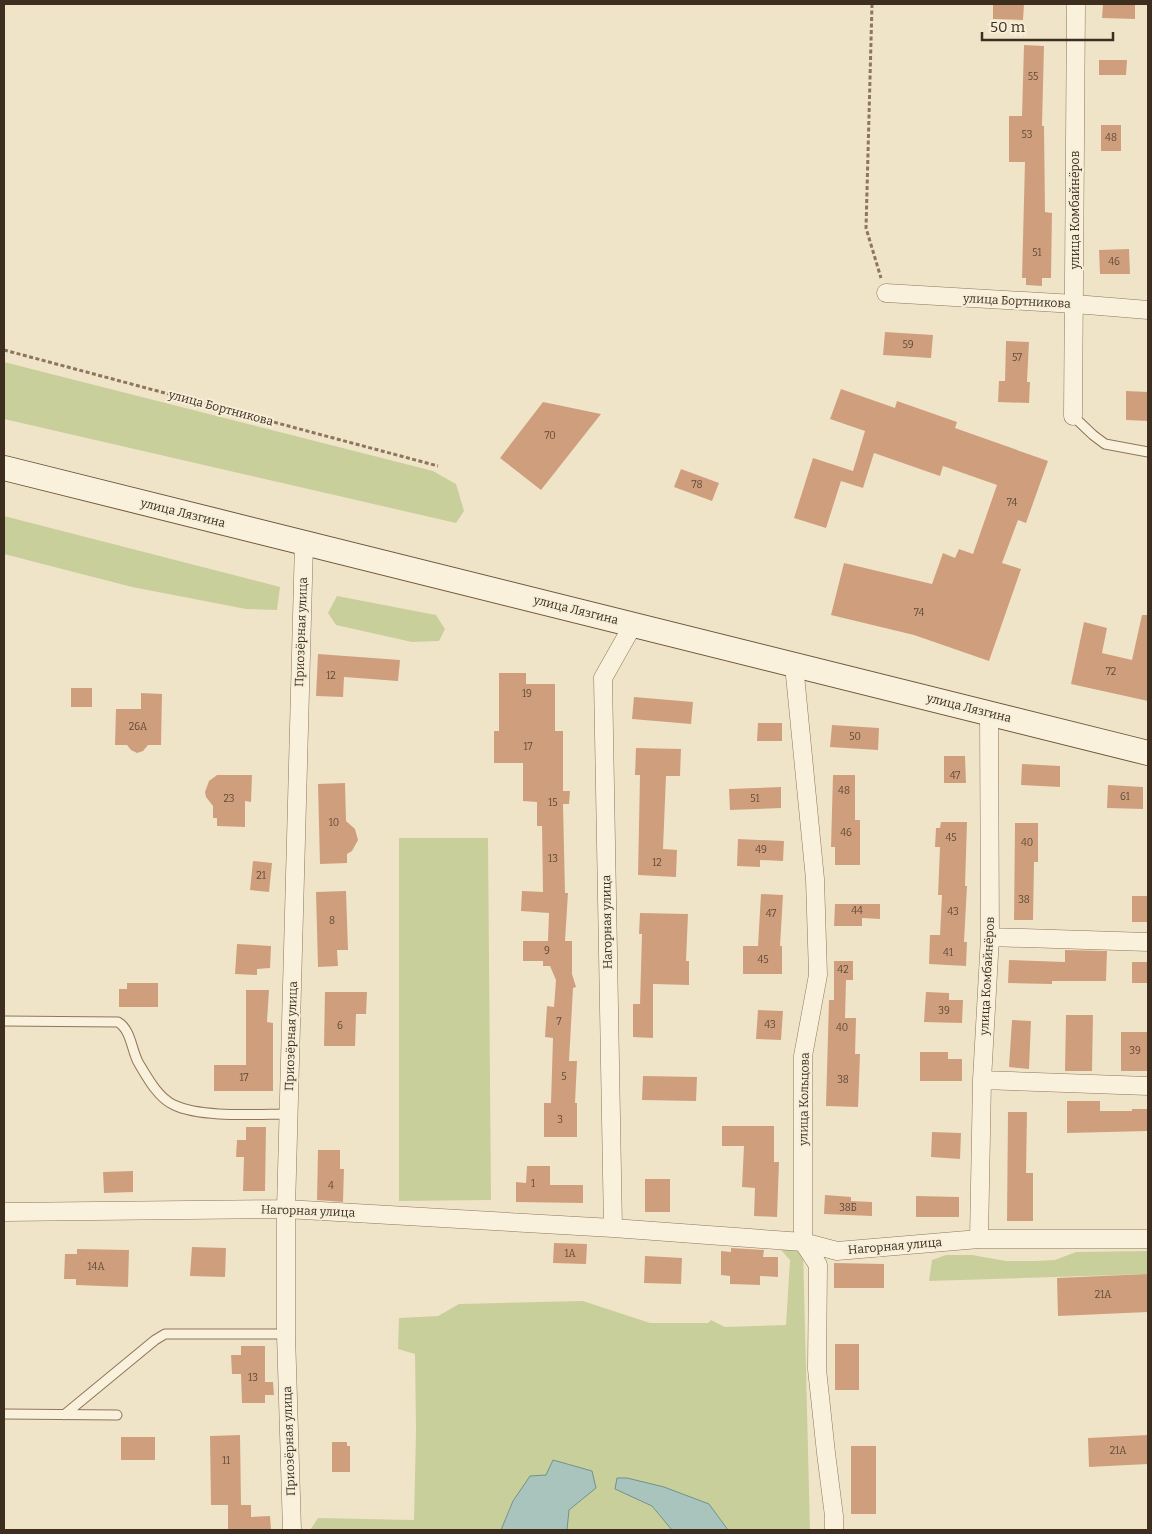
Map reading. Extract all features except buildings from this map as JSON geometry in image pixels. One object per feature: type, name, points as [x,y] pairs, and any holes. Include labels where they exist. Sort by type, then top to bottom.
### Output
[{"type":"main road","name":"улица Лязгина","points":[[4,468],[1148,753]]},
{"type":"street","name":"улица Комбайнёров","points":[[1072,416],[1075,304],[1076,4]]},
{"type":"street","name":"улица Бортникова","points":[[886,293],[1148,310]]},
{"type":"street","name":"Приозёрная улица","points":[[292,1530],[286,1334],[286,1209],[304,542]]},
{"type":"street","name":"Нагорная улица","points":[[613,1228],[603,678],[632,624]]},
{"type":"street","name":"улица Кольцова","points":[[794,665],[815,879],[818,975],[803,1056],[803,1242]]},
{"type":"street","name":"улица Комбайнёров","points":[[979,1239],[982,1080],[990,937],[988,713]]},
{"type":"street","points":[[990,937],[1148,942]]},
{"type":"street","points":[[982,1080],[1148,1086]]},
{"type":"street","name":"Нагорная улица","points":[[4,1212],[286,1209],[613,1228],[803,1242],[837,1251],[979,1239],[1148,1239]]},
{"type":"street","points":[[803,1242],[818,1265],[818,1369],[834,1530]]},
{"type":"lane","points":[[1072,416],[1093,436],[1105,444],[1148,452]]},
{"type":"lane","points":[[4,1021],[118,1022],[125,1026],[138,1061],[159,1093],[173,1105],[191,1111],[227,1114],[288,1114]]},
{"type":"lane","points":[[64,1415],[155,1340],[165,1334],[286,1334]]},
{"type":"lane","points":[[4,1414],[117,1415]]},
{"type":"path","points":[[872,4],[866,228],[886,293]]},
{"type":"path","name":"улица Бортникова","points":[[4,350],[438,466]]},
{"type":"green space","points":[[4,362],[433,471],[456,484],[464,511],[456,523],[4,419]]},
{"type":"green space","points":[[4,516],[280,587],[277,610],[246,609],[132,587],[4,554]]},
{"type":"green space","points":[[337,596],[436,615],[445,629],[439,641],[412,642],[336,625],[328,613]]},
{"type":"green space","points":[[399,838],[488,838],[491,1200],[399,1201]]},
{"type":"green space","points":[[803,1248],[810,1530],[728,1530],[709,1504],[615,1489],[652,1506],[672,1530],[567,1530],[569,1510],[546,1475],[513,1501],[501,1530],[310,1530],[318,1518],[414,1520],[415,1354],[398,1349],[399,1318],[438,1316],[459,1304],[583,1301],[650,1323],[708,1323],[711,1320],[725,1327],[786,1325],[790,1260],[781,1250]]},
{"type":"green space","points":[[1148,1251],[1148,1274],[929,1281],[932,1260],[946,1255],[972,1255],[1006,1261],[1035,1261],[1055,1260],[1076,1252]]},
{"type":"water","points":[[553,1460],[592,1471],[596,1488],[569,1510],[567,1530],[501,1530],[513,1501],[530,1476],[546,1475]]},
{"type":"water","points":[[617,1478],[627,1478],[664,1487],[709,1504],[728,1530],[672,1530],[652,1506],[615,1489]]}]
